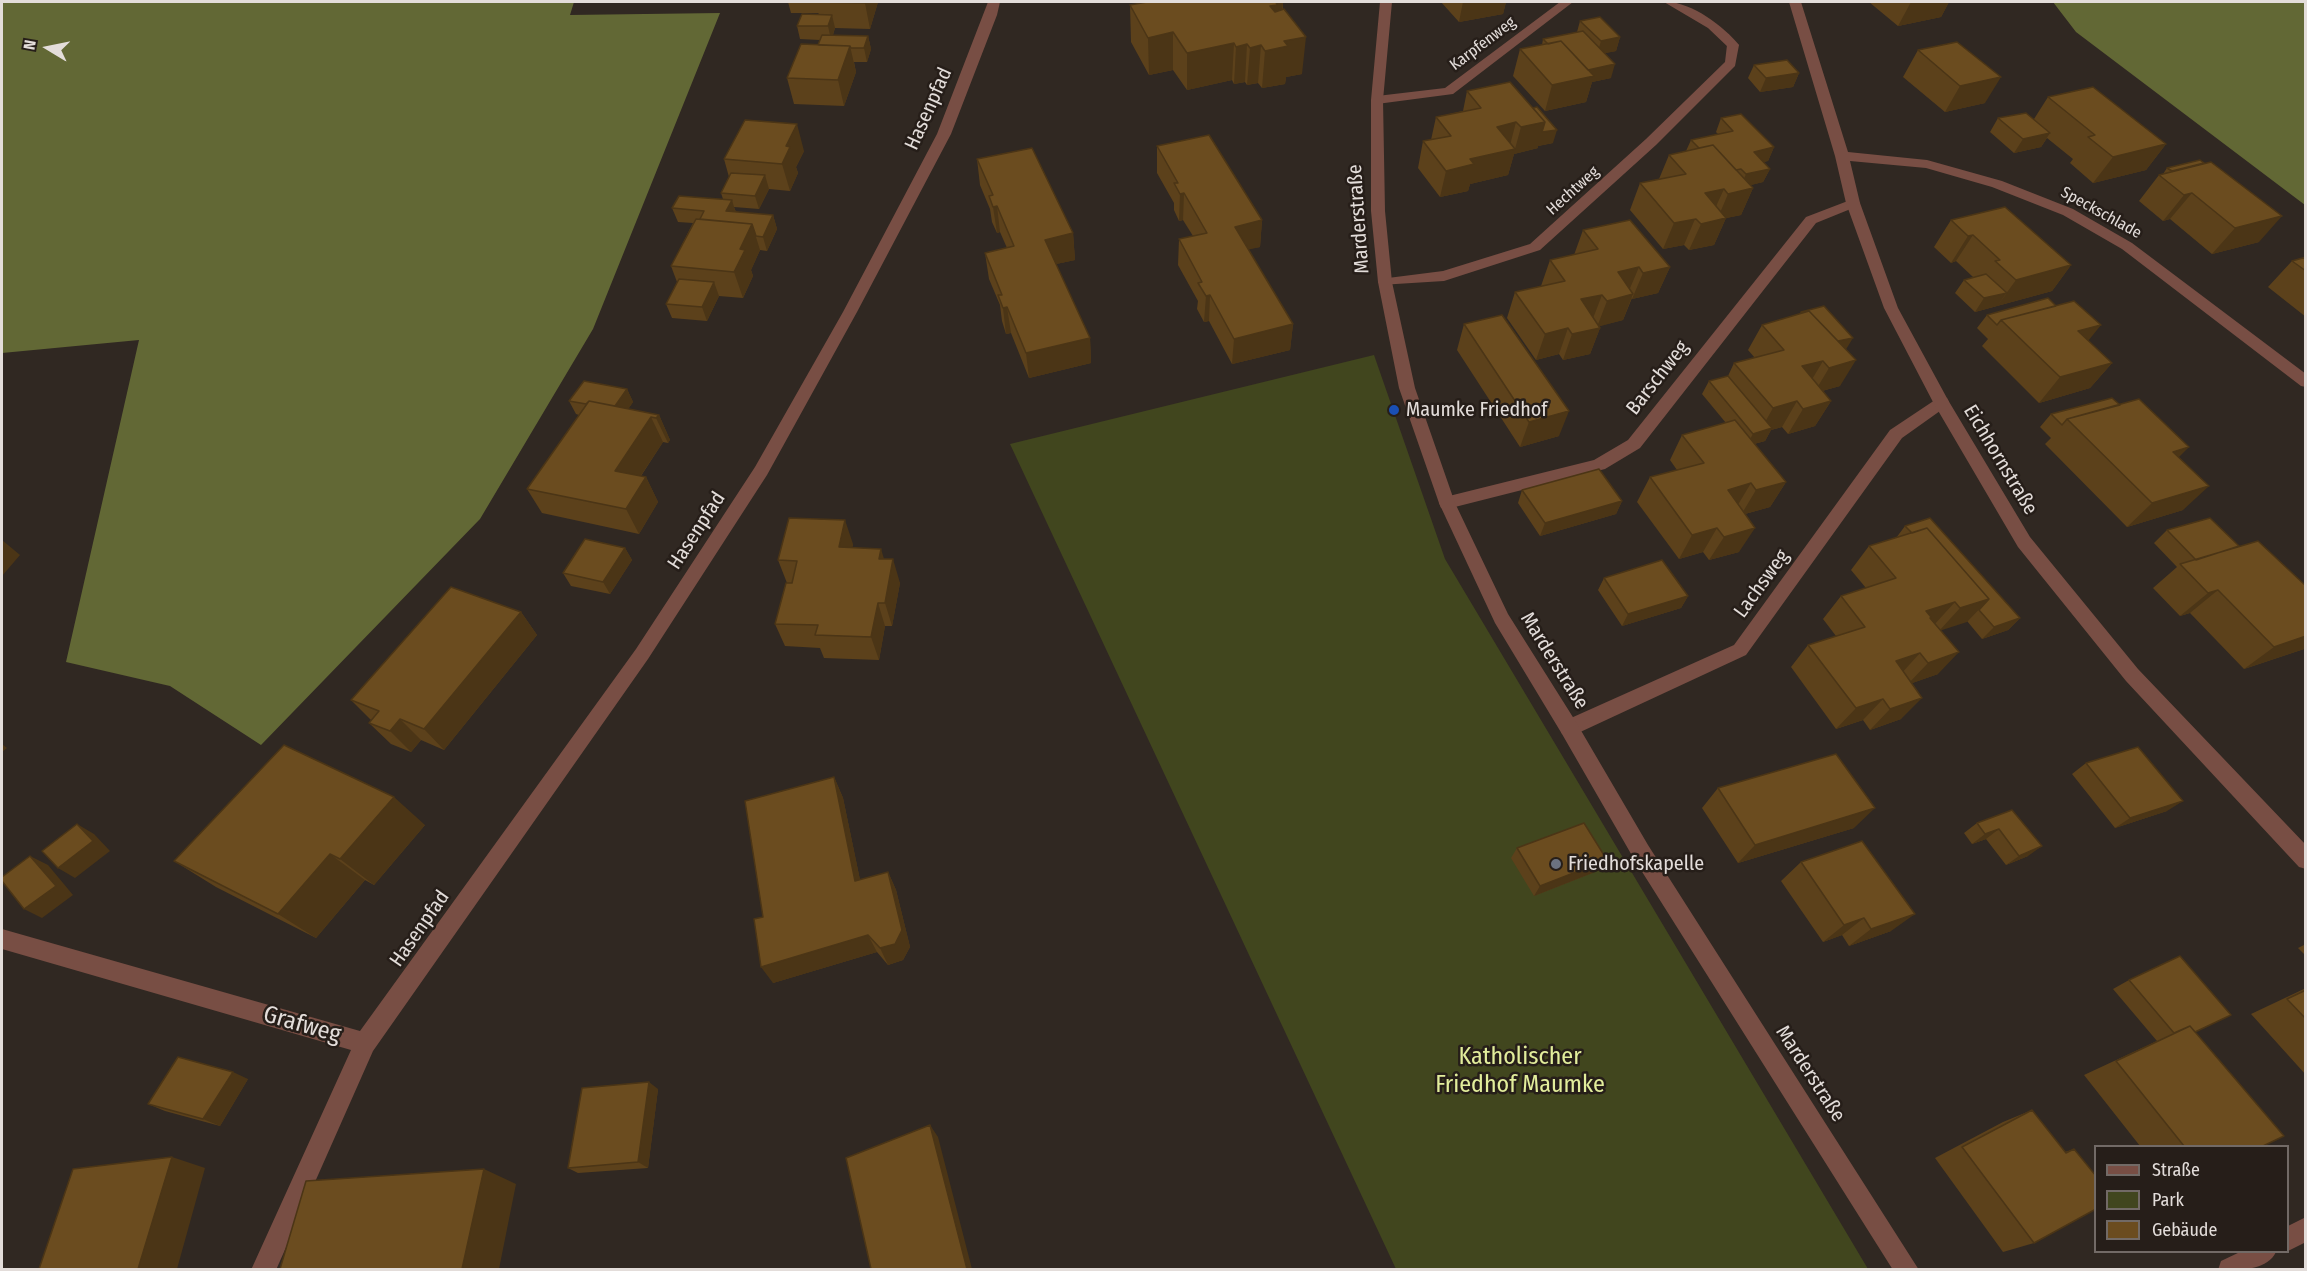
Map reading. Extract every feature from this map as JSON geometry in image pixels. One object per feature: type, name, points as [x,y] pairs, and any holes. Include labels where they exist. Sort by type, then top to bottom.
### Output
[{"type":"street","name":"Hasenpfad","points":[[365,1043],[642,654],[761,471],[850,312],[944,134],[992,15],[994,2]]},
{"type":"street","name":"Marderstraße","points":[[1386,2],[1377,100],[1378,211],[1385,282],[1407,388],[1447,503],[1501,618],[1569,728],[1641,852],[1907,1269]]},
{"type":"street","name":"Karpfenweg","points":[[1377,100],[1449,91],[1567,2]]},
{"type":"street","name":"Hechtweg","points":[[1385,282],[1444,276],[1535,248],[1651,142],[1731,63],[1733,45],[1712,25],[1670,2]]},
{"type":"street","name":"Eichhornstraße","points":[[1795,2],[1842,156],[1853,203],[1890,308],[1941,402],[2024,542],[2132,675],[2306,860]]},
{"type":"street","name":"Speckschlade","points":[[1842,156],[1927,164],[1997,184],[2068,212],[2135,252],[2306,382]]},
{"type":"street","name":"Barschweg","points":[[1447,503],[1599,465],[1634,444],[1811,219],[1853,203]]},
{"type":"street","name":"Lachsweg","points":[[1569,728],[1740,650],[1896,434],[1941,402]]},
{"type":"street","name":"Grafweg","points":[[2,939],[365,1043],[263,1269]]},
{"type":"street","points":[[2289,1238],[2306,1229]]},
{"type":"street","points":[[2230,1269],[2260,1253]]},
{"type":"green space","points":[[2,2],[574,2],[570,15],[720,13],[593,329],[480,519],[261,745],[170,686],[66,662],[139,340],[2,353]]},
{"type":"green space","points":[[2053,2],[2305,2],[2305,205],[2076,32]]},
{"type":"green space","name":"Katholischer Friedhof Maumke","points":[[1374,355],[1445,559],[1868,1269],[1396,1269],[1010,444]]},
{"type":"building","points":[[816,2],[865,2],[865,3]]},
{"type":"building","points":[[1147,2],[1276,2],[1277,5],[1270,6],[1275,12],[1284,9],[1306,37],[1284,41],[1288,46],[1265,51],[1261,45],[1250,48],[1247,44],[1236,47],[1234,43],[1187,53],[1173,32],[1148,38],[1130,5]]},
{"type":"building","points":[[802,14],[832,15],[828,26],[797,26]]},
{"type":"building","points":[[1600,17],[1620,37],[1601,41],[1580,21]]},
{"type":"building","points":[[1583,31],[1615,64],[1588,70],[1561,41],[1548,44],[1543,39]]},
{"type":"building","points":[[822,35],[868,36],[864,48],[851,48],[850,46],[818,45]]},
{"type":"building","points":[[1561,41],[1594,76],[1552,85],[1520,49]]},
{"type":"building","points":[[1957,42],[2001,77],[1960,86],[1918,50]]},
{"type":"building","points":[[801,44],[850,46],[838,80],[787,78]]},
{"type":"building","points":[[1787,60],[1799,73],[1766,78],[1754,65]]},
{"type":"building","points":[[1510,82],[1545,122],[1521,127],[1516,122],[1497,127],[1515,149],[1470,159],[1474,164],[1446,171],[1423,141],[1451,136],[1436,117],[1481,108],[1467,91]]},
{"type":"building","points":[[2093,87],[2166,144],[2113,157],[2088,137],[2095,135],[2048,97]]},
{"type":"building","points":[[1537,107],[1557,130],[1542,132],[1545,122],[1533,108]]},
{"type":"building","points":[[2026,113],[2050,133],[2023,139],[1998,118]]},
{"type":"building","points":[[1741,114],[1774,147],[1754,152],[1770,169],[1746,174],[1741,169],[1736,170],[1713,145],[1699,148],[1691,140],[1733,131],[1721,118]]},
{"type":"building","points":[[745,120],[797,124],[786,146],[790,147],[782,164],[724,159]]},
{"type":"building","points":[[1209,135],[1262,220],[1235,227],[1293,324],[1234,339],[1210,295],[1206,296],[1198,283],[1202,282],[1179,239],[1207,233],[1184,193],[1180,194],[1174,183],[1178,183],[1157,146]]},
{"type":"building","points":[[1713,145],[1753,188],[1728,194],[1724,189],[1705,193],[1726,218],[1701,224],[1696,219],[1674,223],[1640,183],[1686,174],[1669,155]]},
{"type":"building","points":[[1032,148],[1073,233],[1045,240],[1090,338],[1026,353],[1007,307],[1003,308],[998,295],[1002,295],[985,253],[1014,246],[997,206],[993,207],[989,196],[993,195],[977,159]]},
{"type":"building","points":[[2200,160],[2204,163],[2172,171],[2167,168]]},
{"type":"building","points":[[2211,162],[2282,216],[2235,228],[2192,193],[2184,195],[2159,175]]},
{"type":"building","points":[[731,173],[765,175],[755,196],[721,193]]},
{"type":"building","points":[[679,196],[732,200],[726,211],[773,215],[763,237],[756,236],[752,224],[700,219],[704,211],[672,208]]},
{"type":"building","points":[[2005,207],[2071,265],[2016,280],[1995,261],[2000,260],[1973,235],[1968,236],[1951,220]]},
{"type":"building","points":[[696,219],[752,224],[740,249],[745,250],[734,272],[671,266]]},
{"type":"building","points":[[1630,220],[1670,267],[1643,273],[1639,267],[1618,272],[1633,294],[1607,301],[1602,295],[1581,299],[1600,328],[1572,334],[1568,328],[1545,334],[1515,292],[1565,281],[1550,260],[1598,249],[1583,230]]},
{"type":"building","points":[[2306,257],[2306,271],[2292,261]]},
{"type":"building","points":[[1986,274],[2007,293],[1984,298],[1964,280]]},
{"type":"building","points":[[679,279],[714,282],[702,307],[666,304]]},
{"type":"building","points":[[2048,298],[2056,306],[2001,320],[1997,325],[1987,315]]},
{"type":"building","points":[[2074,301],[2101,325],[2078,331],[2112,363],[2060,377],[2001,320]]},
{"type":"building","points":[[1824,306],[1853,338],[1838,341],[1809,311],[1801,312]]},
{"type":"building","points":[[1809,311],[1856,360],[1829,368],[1823,361],[1802,366],[1831,401],[1803,409],[1797,401],[1773,408],[1734,363],[1784,350],[1762,325]]},
{"type":"building","points":[[1502,315],[1569,411],[1529,422],[1464,324]]},
{"type":"building","points":[[1728,376],[1772,428],[1753,434],[1709,381]]},
{"type":"building","points":[[584,381],[627,389],[615,406],[589,401],[586,404],[569,401]]},
{"type":"building","points":[[2112,398],[2120,405],[2067,419],[2062,425],[2051,414]]},
{"type":"building","points":[[2139,399],[2189,447],[2173,452],[2209,486],[2152,503],[2067,419]]},
{"type":"building","points":[[589,401],[659,415],[656,418],[651,417],[615,471],[646,477],[626,509],[527,489]]},
{"type":"building","points":[[1735,420],[1786,482],[1756,490],[1751,483],[1728,490],[1755,528],[1724,537],[1717,528],[1692,535],[1650,477],[1704,463],[1682,435]]},
{"type":"building","points":[[1599,469],[1622,501],[1545,523],[1522,490]]},
{"type":"building","points":[[789,518],[845,520],[839,547],[881,549],[879,559],[893,559],[885,603],[878,603],[871,637],[815,635],[818,625],[775,624],[786,583],[792,583],[797,561],[778,560]]},
{"type":"building","points":[[1930,518],[2020,618],[1994,627],[1979,610],[1989,599],[1927,528],[1912,533],[1905,526]]},
{"type":"building","points":[[2210,518],[2239,546],[2196,560],[2167,530]]},
{"type":"building","points":[[1927,528],[1989,599],[1960,608],[1955,602],[1926,611],[1959,652],[1928,663],[1920,653],[1896,661],[1922,698],[1890,709],[1883,699],[1856,708],[1808,645],[1865,627],[1841,596],[1896,578],[1869,546]]},
{"type":"building","points":[[585,539],[625,548],[603,582],[563,573]]},
{"type":"building","points":[[2258,541],[2306,586],[2306,636],[2274,647],[2218,590],[2208,593],[2180,564]]},
{"type":"building","points":[[1662,560],[1688,596],[1628,614],[1604,578]]},
{"type":"building","points":[[451,587],[521,612],[424,729],[400,719],[390,731],[369,723],[379,711],[351,700]]},
{"type":"building","points":[[284,745],[394,797],[340,859],[330,854],[278,914],[174,861]]},
{"type":"building","points":[[2138,747],[2183,801],[2130,818],[2086,763]]},
{"type":"building","points":[[1836,754],[1875,808],[1755,845],[1718,788]]},
{"type":"building","points":[[834,777],[855,881],[888,872],[902,930],[895,944],[880,948],[868,935],[761,967],[754,919],[763,917],[745,801]]},
{"type":"building","points":[[2012,810],[2042,846],[2019,856],[1999,829],[1985,834],[1977,823]]},
{"type":"building","name":"Friedhofskapelle","points":[[1584,823],[1607,860],[1540,886],[1517,848]]},
{"type":"building","points":[[77,824],[93,841],[58,868],[42,851]]},
{"type":"building","points":[[1862,841],[1915,914],[1871,929],[1864,918],[1844,925],[1801,862]]},
{"type":"building","points":[[30,856],[56,886],[24,909],[2,881],[2,877]]},
{"type":"building","points":[[2180,956],[2231,1015],[2195,1032],[2190,1026],[2174,1033],[2129,980]]},
{"type":"building","points":[[2306,990],[2306,1019],[2287,999]]},
{"type":"building","points":[[2190,1026],[2284,1136],[2265,1145],[2183,1145],[2116,1061]]},
{"type":"building","points":[[178,1057],[233,1072],[203,1119],[148,1104]]},
{"type":"building","points":[[649,1082],[638,1162],[568,1168],[582,1088]]},
{"type":"building","points":[[2032,1110],[2066,1153],[2074,1149],[2094,1174],[2094,1210],[2034,1243],[1962,1147]]},
{"type":"building","points":[[930,1125],[967,1269],[871,1269],[846,1158]]},
{"type":"building","points":[[172,1157],[138,1269],[39,1269],[73,1169]]},
{"type":"building","points":[[484,1169],[462,1269],[280,1269],[306,1181]]},
{"type":"place","name":"Maumke Friedhof","points":[[1394,410]]},
{"type":"place","name":"Friedhofskapelle","points":[[1556,864]]}]
